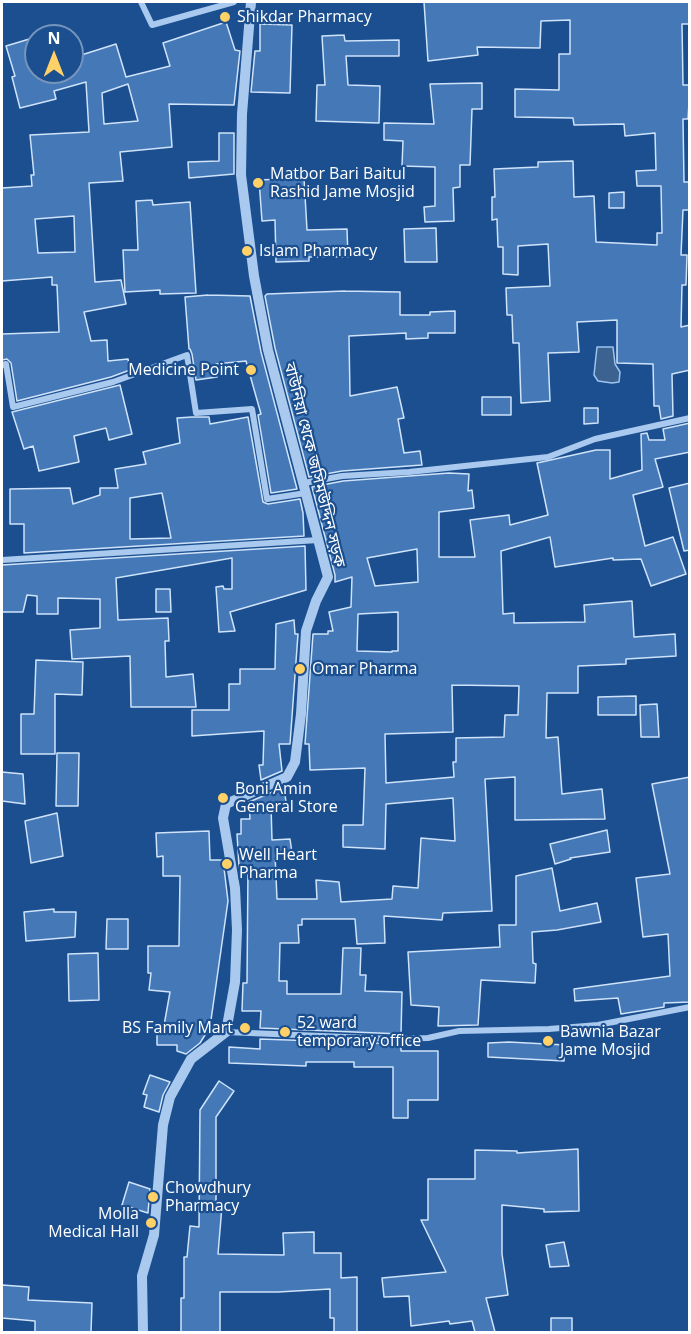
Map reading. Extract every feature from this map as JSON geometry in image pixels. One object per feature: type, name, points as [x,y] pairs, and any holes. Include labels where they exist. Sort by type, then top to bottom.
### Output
[{"type":"street","points":[[141,2],[152,25],[234,2]]},
{"type":"street","name":"বাউনিয়া থেকে জসিমউদ্দিন সড়ক","points":[[226,1032],[235,982],[237,930],[235,888],[223,818],[226,804],[287,777],[295,762],[301,714],[306,630],[316,601],[328,577],[268,350],[254,276],[241,175],[242,114],[251,2]]},
{"type":"street","points":[[2,365],[6,364],[13,406],[113,382],[187,355],[196,413],[252,409],[267,499],[342,476],[409,472],[548,457],[595,439],[690,417]]},
{"type":"street","points":[[2,560],[318,540]]},
{"type":"street","points":[[143,1332],[142,1276],[154,1235],[163,1125],[170,1097],[191,1059],[226,1032],[392,1039],[428,1038],[459,1031],[549,1029],[598,1025],[690,1007]]},
{"type":"water","points":[[597,347],[613,347],[615,364],[620,372],[619,382],[598,381],[594,375]]},
{"type":"building","points":[[424,2],[690,2],[690,24],[682,24],[683,85],[690,85],[688,119],[683,119],[684,182],[690,182],[690,210],[683,210],[681,255],[687,255],[686,285],[682,285],[681,327],[690,325],[690,370],[672,374],[673,416],[661,419],[659,406],[654,406],[653,364],[617,363],[617,320],[577,322],[579,352],[548,353],[550,401],[521,403],[519,343],[513,343],[512,315],[507,315],[506,288],[550,286],[548,244],[518,246],[518,275],[503,274],[503,247],[498,247],[497,219],[492,220],[492,197],[495,197],[494,169],[538,167],[538,162],[573,161],[574,197],[594,196],[596,242],[657,245],[657,233],[662,233],[661,186],[637,186],[636,171],[656,170],[655,133],[625,136],[624,124],[574,125],[573,118],[515,117],[515,89],[559,90],[559,54],[570,54],[570,20],[541,21],[540,48],[477,47],[478,55],[428,61]]},
{"type":"building","points":[[226,22],[235,50],[240,51],[234,105],[169,104],[172,147],[120,152],[123,181],[89,183],[95,282],[121,280],[126,304],[84,312],[91,341],[107,340],[108,361],[128,359],[130,370],[17,401],[11,363],[7,359],[2,360],[2,334],[59,332],[57,285],[52,285],[52,277],[2,281],[2,188],[32,186],[31,175],[34,175],[30,135],[89,132],[86,82],[84,83],[84,54],[116,44],[126,77],[170,66],[163,43]],"holes":[[[128,84],[138,121],[104,124],[102,93]],[[74,216],[75,252],[38,253],[35,219]]]},
{"type":"building","points":[[260,24],[292,25],[290,93],[251,92],[255,51],[260,51]]},
{"type":"building","points":[[344,35],[345,41],[399,40],[399,56],[346,56],[348,85],[380,86],[379,123],[316,121],[317,85],[325,85],[322,36]]},
{"type":"building","points":[[24,41],[24,84],[79,84],[54,91],[56,99],[20,108],[12,77],[15,76],[6,46]]},
{"type":"building","points":[[482,83],[482,109],[472,109],[470,165],[460,165],[460,187],[453,188],[454,221],[425,222],[424,207],[435,206],[435,167],[402,166],[403,141],[384,140],[384,123],[434,124],[430,84]]},
{"type":"building","points":[[219,133],[234,133],[234,174],[189,178],[188,162],[219,161]]},
{"type":"building","points":[[304,178],[307,230],[347,229],[348,257],[309,257],[309,261],[276,262],[275,220],[262,221],[259,180]]},
{"type":"building","points":[[624,192],[624,208],[609,208],[609,193]]},
{"type":"building","points":[[152,200],[153,205],[190,202],[196,293],[160,294],[160,290],[125,292],[123,250],[138,250],[136,201]]},
{"type":"building","points":[[436,228],[437,262],[405,262],[404,229]]},
{"type":"building","points":[[345,291],[400,292],[400,315],[430,315],[430,312],[455,311],[455,333],[428,333],[428,338],[406,339],[406,333],[349,336],[350,396],[397,387],[404,418],[398,419],[404,453],[420,451],[422,465],[342,471],[309,477],[275,348],[265,296],[267,294]]},
{"type":"building","points":[[250,296],[261,352],[297,489],[271,493],[258,415],[261,414],[246,361],[216,364],[217,377],[196,380],[192,354],[189,349],[185,297]]},
{"type":"building","points":[[120,385],[132,434],[109,440],[106,428],[74,436],[79,462],[39,471],[33,446],[24,449],[12,412]]},
{"type":"building","points":[[482,397],[511,397],[511,415],[482,415]]},
{"type":"building","points":[[584,408],[598,408],[598,423],[584,424]]},
{"type":"building","points":[[209,417],[210,424],[248,417],[263,502],[268,504],[300,499],[304,536],[24,553],[24,524],[10,524],[10,489],[70,488],[73,504],[100,495],[100,488],[118,488],[115,469],[146,464],[143,452],[180,443],[177,418]],"holes":[[[162,493],[171,538],[130,539],[130,498]]]},
{"type":"building","points":[[690,423],[690,452],[655,459],[663,487],[633,495],[645,546],[673,537],[686,574],[651,586],[641,559],[613,560],[613,558],[555,567],[550,537],[501,551],[503,614],[514,613],[514,623],[585,622],[584,605],[632,601],[634,637],[675,634],[676,656],[626,659],[626,664],[578,666],[578,693],[547,693],[546,738],[558,737],[562,794],[602,789],[605,819],[515,820],[515,777],[485,779],[492,911],[443,913],[442,920],[384,916],[385,943],[357,944],[355,919],[302,919],[302,925],[298,925],[299,943],[280,943],[279,981],[287,981],[287,994],[341,994],[343,948],[361,948],[360,975],[366,975],[365,991],[402,992],[401,1034],[260,1028],[261,1011],[242,1011],[243,983],[247,983],[248,867],[239,867],[237,834],[241,834],[241,819],[250,819],[249,802],[284,787],[286,802],[271,806],[272,840],[290,839],[292,853],[275,854],[277,899],[317,899],[316,880],[339,882],[341,902],[392,899],[393,886],[418,888],[421,838],[455,841],[453,798],[386,804],[385,849],[343,847],[343,825],[363,825],[365,768],[310,770],[309,744],[305,744],[313,634],[328,634],[328,631],[333,631],[329,612],[351,607],[352,577],[335,582],[312,487],[343,481],[449,473],[469,474],[468,491],[472,490],[474,508],[439,512],[439,557],[475,557],[470,520],[509,515],[510,525],[548,515],[537,463],[596,450],[610,450],[610,479],[642,470],[641,434],[647,433],[649,440],[665,440],[663,429]],"holes":[[[417,549],[418,582],[375,586],[367,558]],[[398,612],[398,651],[357,651],[358,614]],[[452,685],[519,686],[518,715],[505,715],[504,737],[456,738],[454,777],[386,783],[385,734],[453,732]]]},
{"type":"building","points":[[690,483],[690,550],[684,551],[669,488]]},
{"type":"building","points":[[305,546],[306,590],[230,612],[235,631],[219,632],[216,587],[223,586],[224,589],[232,589],[232,558],[116,578],[118,620],[168,618],[169,641],[165,641],[166,677],[193,674],[196,707],[131,707],[130,656],[72,659],[70,630],[100,628],[100,599],[58,598],[58,614],[37,614],[37,596],[27,595],[23,612],[2,612],[2,565]]},
{"type":"building","points":[[156,589],[170,589],[171,612],[156,612]]},
{"type":"building","points":[[294,620],[295,634],[298,634],[290,744],[279,744],[282,771],[261,780],[259,765],[263,765],[264,731],[192,736],[192,710],[229,710],[229,684],[240,684],[240,669],[275,669],[276,624]]},
{"type":"building","points":[[36,660],[83,662],[82,695],[55,694],[55,754],[21,754],[21,714],[34,714]]},
{"type":"building","points":[[636,696],[636,715],[598,715],[598,697]]},
{"type":"building","points":[[657,704],[659,737],[641,737],[640,705]]},
{"type":"building","points":[[57,753],[79,753],[78,806],[56,806]]},
{"type":"building","points":[[2,772],[23,774],[25,804],[2,801]]},
{"type":"building","points":[[690,777],[690,1002],[664,1003],[664,1007],[621,1014],[618,998],[575,1001],[574,989],[670,976],[668,934],[643,937],[636,878],[670,874],[652,784]]},
{"type":"building","points":[[57,813],[63,856],[31,863],[25,821]]},
{"type":"building","points":[[607,830],[610,852],[570,858],[555,864],[550,844]]},
{"type":"building","points":[[209,831],[210,860],[223,860],[228,901],[210,1027],[200,1043],[186,1054],[177,1051],[177,1045],[157,1045],[157,1031],[163,1031],[170,992],[149,990],[151,973],[148,973],[148,946],[179,946],[180,876],[163,876],[163,856],[157,857],[156,833]]},
{"type":"building","points":[[552,868],[560,911],[597,903],[601,922],[532,932],[533,963],[536,964],[535,983],[481,980],[478,1025],[438,1026],[439,1007],[411,1005],[408,952],[500,947],[499,925],[516,925],[516,876]]},
{"type":"building","points":[[54,909],[54,912],[76,912],[75,937],[26,941],[24,912]]},
{"type":"building","points":[[107,919],[128,919],[128,949],[106,949]]},
{"type":"building","points":[[98,953],[99,1000],[69,1001],[68,954]]},
{"type":"building","points":[[260,1039],[401,1044],[401,1051],[438,1051],[438,1100],[408,1100],[408,1118],[393,1118],[393,1067],[354,1067],[354,1062],[306,1062],[306,1066],[229,1063],[229,1047],[260,1049]]},
{"type":"building","points":[[488,1043],[565,1045],[564,1061],[488,1057]]},
{"type":"building","points":[[150,1075],[170,1082],[163,1095],[159,1112],[144,1107],[147,1095],[143,1094]]},
{"type":"building","points":[[219,1081],[234,1091],[216,1117],[216,1206],[222,1206],[218,1254],[284,1255],[283,1233],[314,1232],[314,1253],[341,1253],[341,1278],[357,1277],[357,1332],[334,1332],[334,1318],[330,1318],[330,1289],[220,1292],[220,1332],[181,1332],[184,1257],[187,1257],[190,1226],[199,1227],[200,1110]]},
{"type":"building","points":[[578,1149],[579,1211],[544,1212],[544,1209],[502,1205],[502,1254],[508,1295],[486,1298],[495,1332],[475,1332],[472,1321],[450,1324],[449,1321],[411,1326],[409,1296],[384,1297],[382,1278],[446,1272],[421,1220],[428,1220],[428,1179],[475,1179],[475,1150],[517,1151],[517,1153]]},
{"type":"building","points":[[129,1182],[150,1189],[148,1213],[122,1205]]},
{"type":"building","points":[[564,1242],[569,1266],[550,1267],[546,1245]]},
{"type":"building","points":[[2,1285],[29,1287],[28,1300],[92,1303],[91,1332],[35,1332],[35,1321],[2,1318]]},
{"type":"building","points":[[551,1318],[572,1318],[572,1332],[551,1332]]},
{"type":"place","name":"Shikdar Pharmacy","points":[[225,17]]},
{"type":"place","name":"Matbor Bari Baitul Rashid Jame Mosjid","points":[[258,183]]},
{"type":"place","name":"Islam Pharmacy","points":[[247,251]]},
{"type":"place","name":"Medicine Point","points":[[251,370]]},
{"type":"place","name":"Omar Pharma","points":[[300,669]]},
{"type":"place","name":"Boni Amin General Store","points":[[223,798]]},
{"type":"place","name":"Well Heart Pharma","points":[[227,864]]},
{"type":"place","name":"BS Family Mart","points":[[245,1028]]},
{"type":"place","name":"52 ward temporary office","points":[[285,1032]]},
{"type":"place","name":"Bawnia Bazar Jame Mosjid","points":[[548,1041]]},
{"type":"place","name":"Chowdhury Pharmacy","points":[[153,1197]]},
{"type":"place","name":"Molla Medical Hall","points":[[151,1223]]}]
